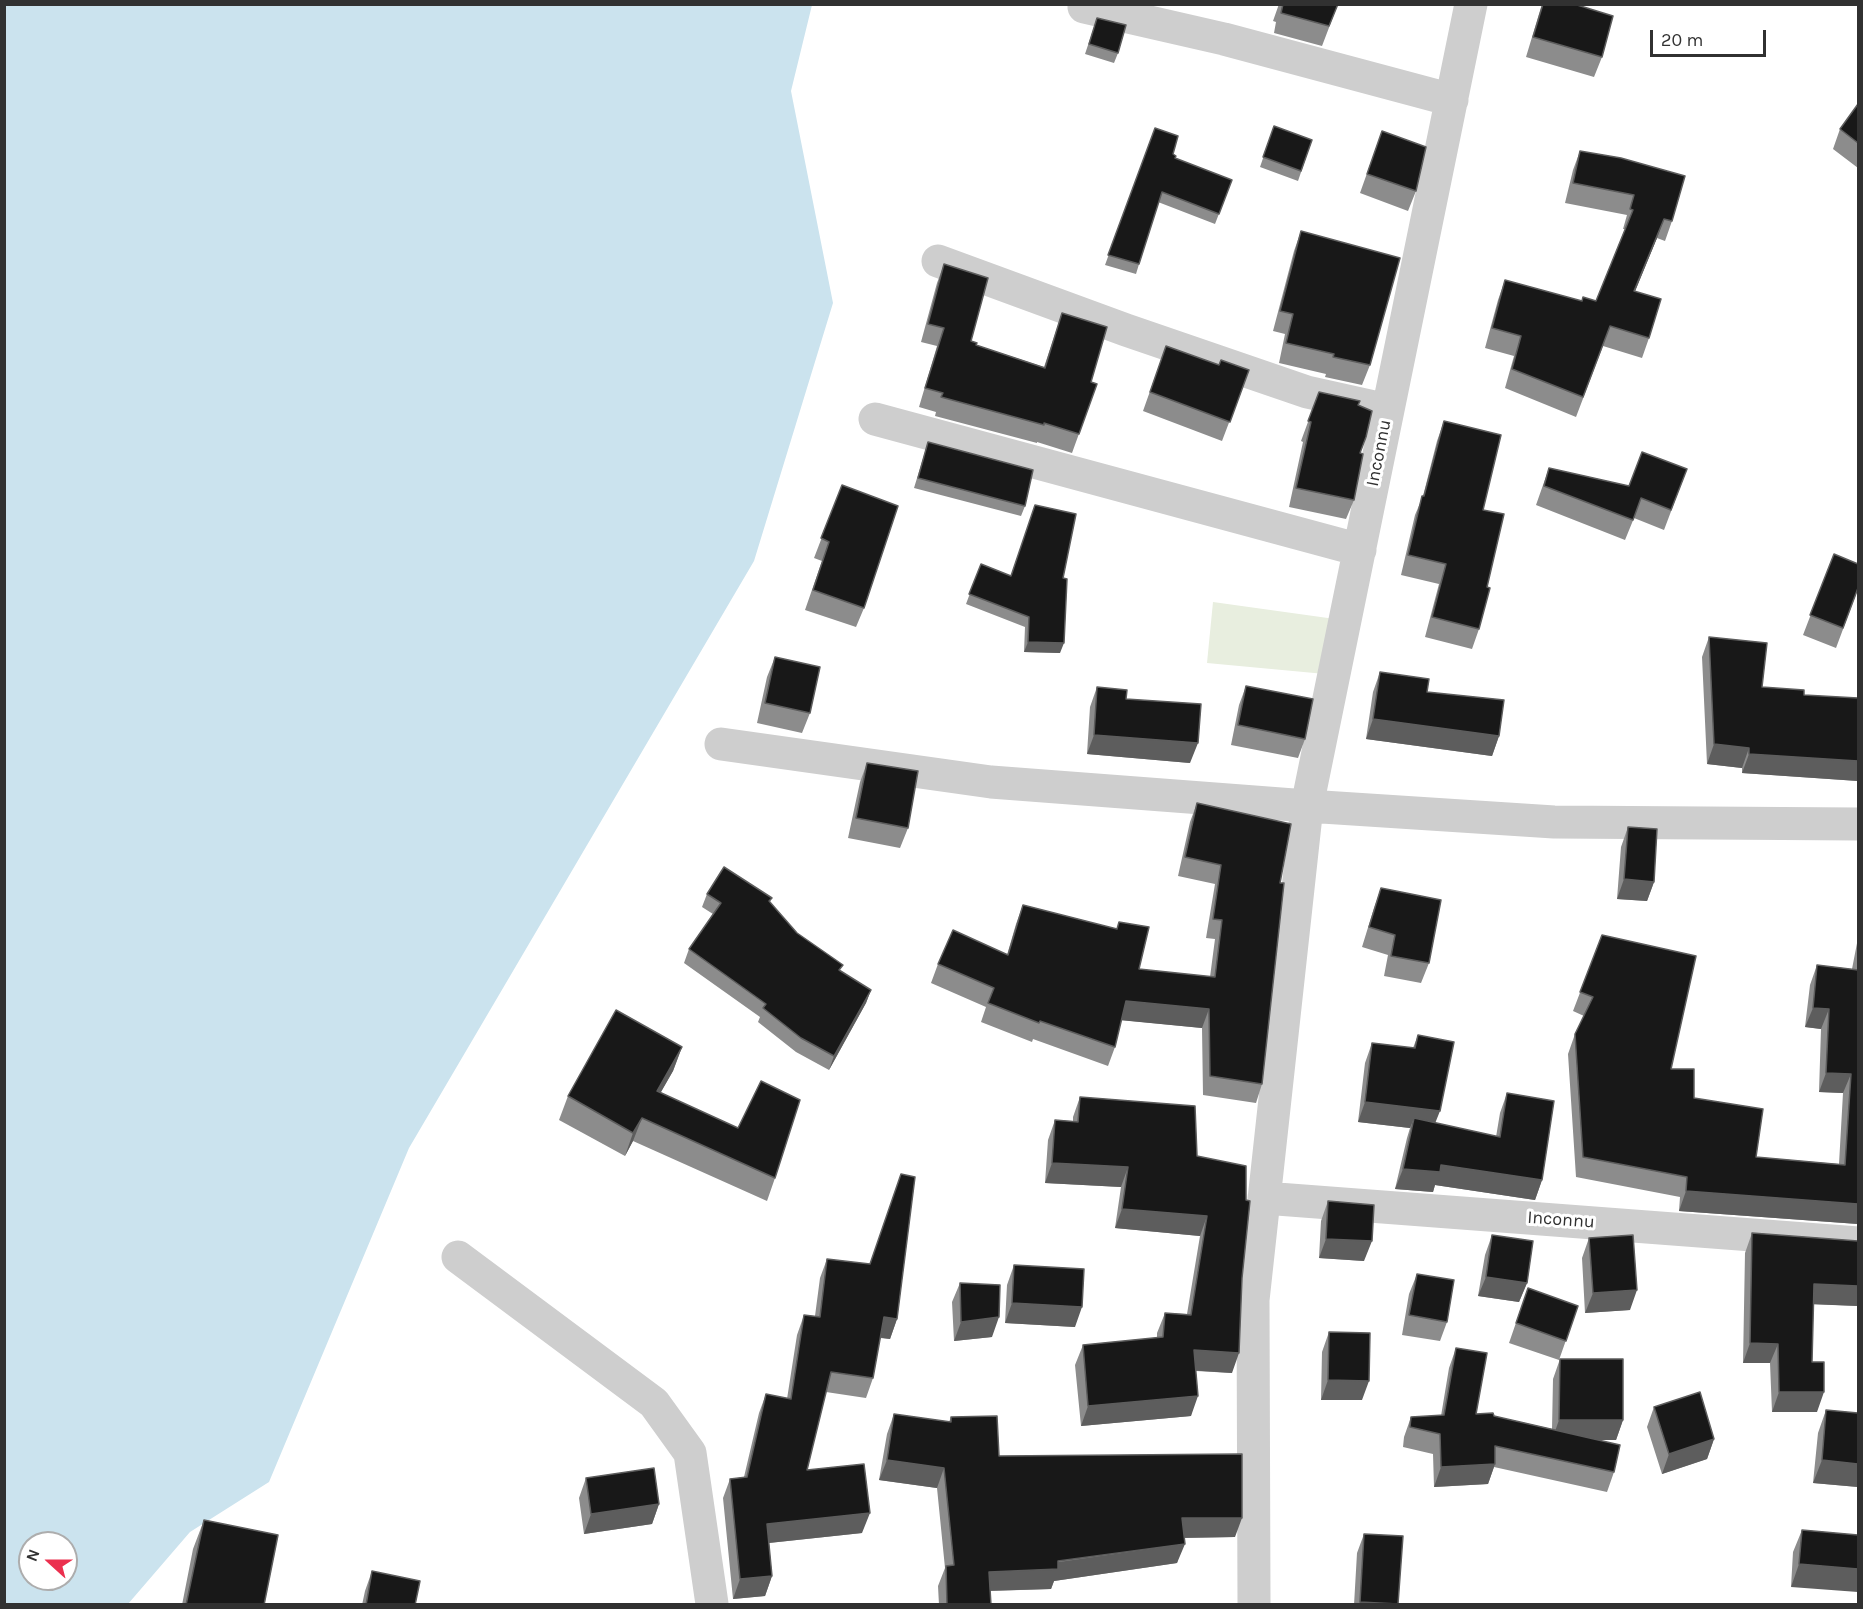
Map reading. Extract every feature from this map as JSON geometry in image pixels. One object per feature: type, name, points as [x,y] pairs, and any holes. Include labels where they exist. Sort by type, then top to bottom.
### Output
[{"type":"street","name":"Inconnu","points":[[1254,1605],[1253,1300],[1308,806],[1471,4]]},
{"type":"street","points":[[1084,7],[1224,39],[1452,100]]},
{"type":"street","points":[[938,261],[1126,330],[1307,392],[1388,410]]},
{"type":"street","points":[[875,419],[1360,550]]},
{"type":"street","points":[[721,744],[991,782],[1308,806],[1554,822],[1858,824]]},
{"type":"street","name":"Inconnu","points":[[1264,1198],[1858,1243]]},
{"type":"street","points":[[458,1257],[654,1403],[684,1444],[690,1453],[712,1605]]},
{"type":"green space","points":[[1213,602],[1335,619],[1325,674],[1207,663]]},
{"type":"water","points":[[5,5],[812,5],[791,91],[833,303],[754,561],[409,1148],[269,1482],[190,1532],[128,1604],[5,1604]]},
{"type":"building","points":[[1283,4],[1338,4],[1329,26],[1281,13]]},
{"type":"building","points":[[1543,4],[1574,4],[1613,16],[1602,57],[1533,37]]},
{"type":"building","points":[[1097,18],[1126,25],[1118,53],[1089,44]]},
{"type":"building","points":[[1858,104],[1858,143],[1840,129]]},
{"type":"building","points":[[1274,126],[1312,140],[1301,171],[1263,157]]},
{"type":"building","points":[[1155,128],[1178,136],[1173,154],[1175,158],[1232,180],[1219,214],[1162,192],[1139,264],[1108,255]]},
{"type":"building","points":[[1382,131],[1426,147],[1416,191],[1367,174]]},
{"type":"building","points":[[1580,151],[1621,158],[1685,176],[1672,221],[1664,219],[1634,291],[1661,299],[1649,338],[1610,326],[1583,397],[1512,369],[1521,336],[1492,328],[1505,280],[1582,301],[1583,297],[1596,301],[1633,210],[1630,209],[1634,195],[1573,183]]},
{"type":"building","points":[[1301,231],[1400,258],[1370,365],[1286,343],[1293,314],[1280,311]]},
{"type":"building","points":[[944,264],[988,278],[971,341],[977,343],[976,345],[1045,368],[1062,313],[1107,327],[1091,382],[1097,384],[1079,434],[941,397],[943,393],[925,388],[944,328],[928,324]]},
{"type":"building","points":[[1166,346],[1219,365],[1221,360],[1249,370],[1230,422],[1150,392]]},
{"type":"building","points":[[1319,392],[1360,401],[1358,405],[1372,411],[1360,453],[1363,454],[1354,500],[1296,488],[1311,422],[1308,421]]},
{"type":"building","points":[[1444,421],[1501,435],[1483,510],[1504,514],[1487,587],[1490,588],[1479,629],[1432,617],[1446,564],[1408,555]]},
{"type":"building","points":[[928,442],[1033,470],[1025,506],[918,478]]},
{"type":"building","points":[[1642,452],[1687,469],[1671,510],[1641,498],[1633,520],[1544,486],[1549,468],[1629,486]]},
{"type":"building","points":[[842,485],[898,506],[864,608],[813,590],[829,542],[821,538]]},
{"type":"building","points":[[1035,505],[1076,514],[1063,578],[1067,579],[1064,643],[1028,642],[1029,617],[969,594],[981,564],[1011,576]]},
{"type":"building","points":[[1834,554],[1858,564],[1858,588],[1843,628],[1810,615]]},
{"type":"building","points":[[1709,637],[1767,643],[1762,687],[1804,690],[1804,695],[1858,698],[1858,761],[1749,754],[1749,748],[1714,744]]},
{"type":"building","points":[[775,657],[820,667],[810,713],[765,703]]},
{"type":"building","points":[[1380,672],[1429,679],[1427,692],[1504,700],[1499,736],[1373,719]]},
{"type":"building","points":[[1246,686],[1313,699],[1305,739],[1238,725]]},
{"type":"building","points":[[1097,687],[1127,690],[1126,699],[1201,704],[1198,743],[1094,735]]},
{"type":"building","points":[[867,763],[918,771],[908,828],[856,818]]},
{"type":"building","points":[[1197,803],[1291,824],[1280,883],[1284,883],[1262,1084],[1210,1076],[1209,1009],[1126,1001],[1115,1047],[1040,1021],[1039,1023],[988,1003],[994,988],[938,964],[953,930],[1008,955],[1023,905],[1117,929],[1119,922],[1149,927],[1139,969],[1215,977],[1222,920],[1213,919],[1221,865],[1185,857]]},
{"type":"building","points":[[1628,827],[1657,829],[1654,882],[1624,879]]},
{"type":"building","points":[[724,867],[772,898],[769,901],[797,933],[843,965],[839,970],[871,990],[834,1056],[801,1038],[763,1008],[766,1004],[689,949],[721,903],[707,894]]},
{"type":"building","points":[[1381,888],[1441,900],[1429,963],[1391,956],[1395,935],[1369,927]]},
{"type":"building","points":[[1602,935],[1696,956],[1671,1069],[1694,1069],[1694,1098],[1763,1109],[1756,1157],[1845,1165],[1851,1074],[1826,1073],[1829,1009],[1813,1008],[1817,965],[1858,970],[1858,1204],[1686,1191],[1687,1177],[1583,1157],[1575,1034],[1593,997],[1580,992]]},
{"type":"building","points":[[616,1010],[682,1047],[657,1091],[738,1128],[761,1081],[800,1100],[775,1178],[642,1118],[633,1133],[568,1096]]},
{"type":"building","points":[[1418,1035],[1454,1042],[1440,1111],[1365,1102],[1372,1043],[1415,1048]]},
{"type":"building","points":[[1507,1093],[1554,1101],[1542,1180],[1441,1165],[1440,1172],[1403,1169],[1414,1118],[1500,1137]]},
{"type":"building","points":[[1080,1097],[1195,1106],[1197,1156],[1246,1166],[1246,1200],[1250,1201],[1242,1278],[1239,1353],[1194,1350],[1198,1396],[1088,1406],[1083,1345],[1163,1337],[1165,1313],[1191,1315],[1207,1216],[1122,1209],[1128,1167],[1052,1163],[1055,1120],[1078,1122]]},
{"type":"building","points":[[901,1174],[915,1177],[897,1319],[884,1317],[873,1378],[831,1372],[807,1470],[864,1464],[870,1513],[767,1524],[772,1576],[740,1579],[730,1479],[747,1477],[766,1394],[791,1399],[804,1315],[820,1317],[827,1259],[870,1264]]},
{"type":"building","points":[[1328,1201],[1374,1205],[1372,1241],[1326,1239]]},
{"type":"building","points":[[1752,1233],[1858,1241],[1858,1286],[1814,1284],[1812,1362],[1824,1362],[1824,1392],[1779,1392],[1778,1344],[1750,1343]]},
{"type":"building","points":[[1492,1235],[1533,1241],[1527,1283],[1486,1277]]},
{"type":"building","points":[[1633,1235],[1637,1290],[1593,1293],[1589,1238]]},
{"type":"building","points":[[1014,1265],[1084,1269],[1082,1307],[1012,1303]]},
{"type":"building","points":[[1417,1274],[1454,1280],[1447,1322],[1409,1315]]},
{"type":"building","points":[[960,1283],[1000,1285],[999,1317],[961,1322]]},
{"type":"building","points":[[1528,1288],[1578,1306],[1566,1341],[1516,1323]]},
{"type":"building","points":[[1329,1332],[1370,1333],[1369,1381],[1328,1380]]},
{"type":"building","points":[[1456,1348],[1487,1353],[1476,1414],[1493,1413],[1494,1416],[1620,1445],[1614,1472],[1495,1446],[1495,1464],[1441,1467],[1440,1434],[1410,1427],[1411,1417],[1444,1415]]},
{"type":"building","points":[[1560,1359],[1623,1359],[1623,1420],[1559,1420]]},
{"type":"building","points":[[1700,1392],[1714,1439],[1669,1454],[1654,1407]]},
{"type":"building","points":[[1826,1410],[1858,1413],[1858,1464],[1822,1460]]},
{"type":"building","points":[[894,1414],[951,1422],[951,1417],[997,1416],[999,1456],[1242,1454],[1242,1518],[1182,1518],[1185,1544],[1058,1561],[1058,1569],[989,1572],[991,1605],[947,1605],[946,1566],[954,1565],[944,1468],[887,1460]]},
{"type":"building","points":[[654,1468],[659,1504],[591,1514],[586,1478]]},
{"type":"building","points":[[204,1520],[278,1535],[264,1605],[186,1605]]},
{"type":"building","points":[[1802,1530],[1858,1535],[1858,1569],[1799,1564]]},
{"type":"building","points":[[1364,1534],[1403,1536],[1398,1604],[1360,1602]]},
{"type":"building","points":[[372,1571],[420,1581],[415,1605],[366,1605]]}]
